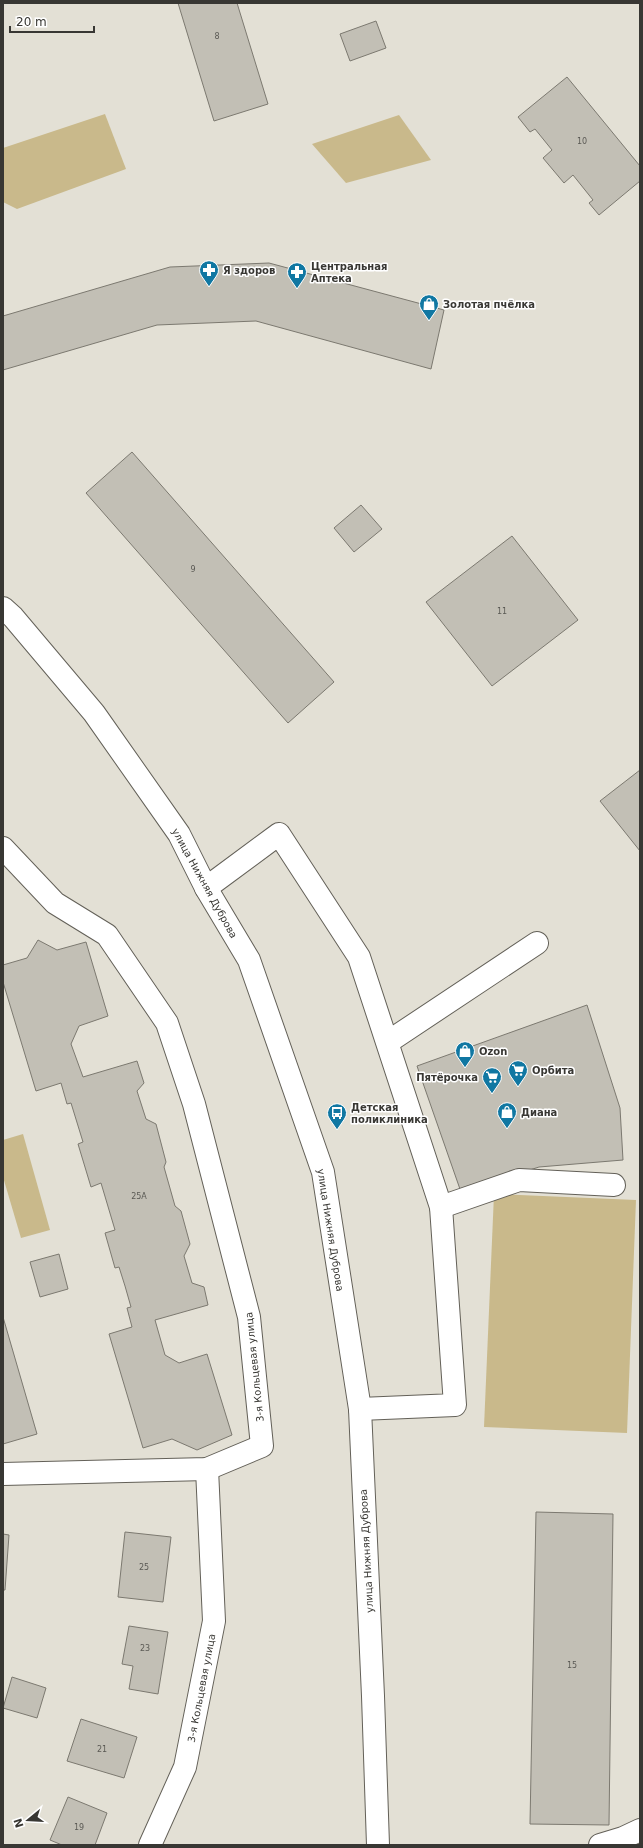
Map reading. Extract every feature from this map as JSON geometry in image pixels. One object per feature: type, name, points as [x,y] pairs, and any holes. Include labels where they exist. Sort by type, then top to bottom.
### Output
[{"type":"street","name":"улица Нижняя Дуброва","points":[[3,608],[13,617],[94,713],[179,834],[206,888],[249,960],[323,1172],[360,1409],[378,1845]]},
{"type":"street","points":[[206,888],[279,834],[359,957],[441,1207],[455,1405],[360,1409]]},
{"type":"street","name":"3-я Кольцевая улица","points":[[3,848],[55,903],[106,935],[167,1023],[192,1097],[250,1317],[262,1446],[207,1469],[214,1621],[184,1767],[150,1845]]},
{"type":"street","points":[[388,1042],[537,943]]},
{"type":"street","points":[[441,1207],[519,1180],[614,1185]]},
{"type":"street","points":[[3,1474],[207,1469]]},
{"type":"street","points":[[600,1845],[640,1830]]},
{"type":"shaded area","points":[[105,114],[126,169],[17,209],[3,202],[3,148]]},
{"type":"shaded area","points":[[399,115],[431,160],[346,183],[312,144]]},
{"type":"shaded area","points":[[23,1134],[50,1230],[21,1238],[3,1177],[3,1140]]},
{"type":"shaded area","points":[[494,1194],[636,1200],[627,1433],[484,1427]]},
{"type":"building","points":[[178,3],[237,3],[268,104],[214,121]]},
{"type":"building","points":[[376,21],[386,48],[350,61],[340,34]]},
{"type":"building","points":[[567,77],[640,166],[640,181],[599,215],[589,203],[593,200],[573,175],[564,183],[543,158],[552,150],[535,129],[530,132],[518,117]]},
{"type":"building","points":[[269,263],[444,310],[431,369],[256,321],[157,325],[3,370],[3,316],[170,267]]},
{"type":"building","points":[[132,452],[334,682],[288,723],[86,493]]},
{"type":"building","points":[[361,505],[382,529],[354,552],[334,528]]},
{"type":"building","points":[[512,536],[578,620],[492,686],[426,602]]},
{"type":"building","points":[[640,770],[640,851],[600,801]]},
{"type":"building","points":[[38,940],[57,950],[86,942],[108,1016],[79,1026],[71,1044],[83,1077],[137,1061],[144,1083],[137,1091],[146,1119],[156,1124],[166,1162],[164,1167],[175,1206],[181,1211],[190,1244],[184,1256],[192,1283],[204,1287],[208,1305],[155,1320],[165,1355],[179,1363],[207,1354],[232,1435],[197,1450],[172,1439],[143,1448],[109,1334],[132,1327],[127,1308],[131,1307],[119,1267],[115,1268],[105,1233],[115,1230],[101,1183],[91,1187],[78,1144],[83,1142],[71,1103],[67,1104],[61,1083],[36,1091],[3,982],[3,965],[27,958]]},
{"type":"building","name":"Орбита","points":[[587,1005],[620,1108],[623,1160],[539,1167],[461,1192],[417,1066]]},
{"type":"building","points":[[59,1254],[68,1289],[40,1297],[30,1262]]},
{"type":"building","points":[[3,1317],[37,1434],[3,1444]]},
{"type":"building","points":[[536,1512],[613,1514],[609,1825],[530,1824]]},
{"type":"building","points":[[125,1532],[171,1537],[163,1602],[118,1597]]},
{"type":"building","points":[[3,1534],[9,1535],[5,1590],[3,1590]]},
{"type":"building","points":[[129,1626],[168,1632],[158,1694],[129,1689],[133,1666],[122,1664]]},
{"type":"building","points":[[12,1677],[46,1688],[37,1718],[3,1708]]},
{"type":"building","points":[[81,1719],[137,1737],[124,1778],[67,1761]]},
{"type":"building","points":[[68,1797],[107,1813],[95,1845],[62,1845],[50,1840]]},
{"type":"place","name":"Я здоров","points":[[209,287]]},
{"type":"place","name":"Центральная Аптека","points":[[297,289]]},
{"type":"place","name":"Золотая пчёлка","points":[[429,321]]},
{"type":"place","name":"Ozon","points":[[465,1068]]},
{"type":"place","name":"Орбита","points":[[518,1087]]},
{"type":"place","name":"Пятёрочка","points":[[492,1094]]},
{"type":"place","name":"Диана","points":[[507,1129]]},
{"type":"place","name":"Детская поликлиника","points":[[337,1130]]}]
